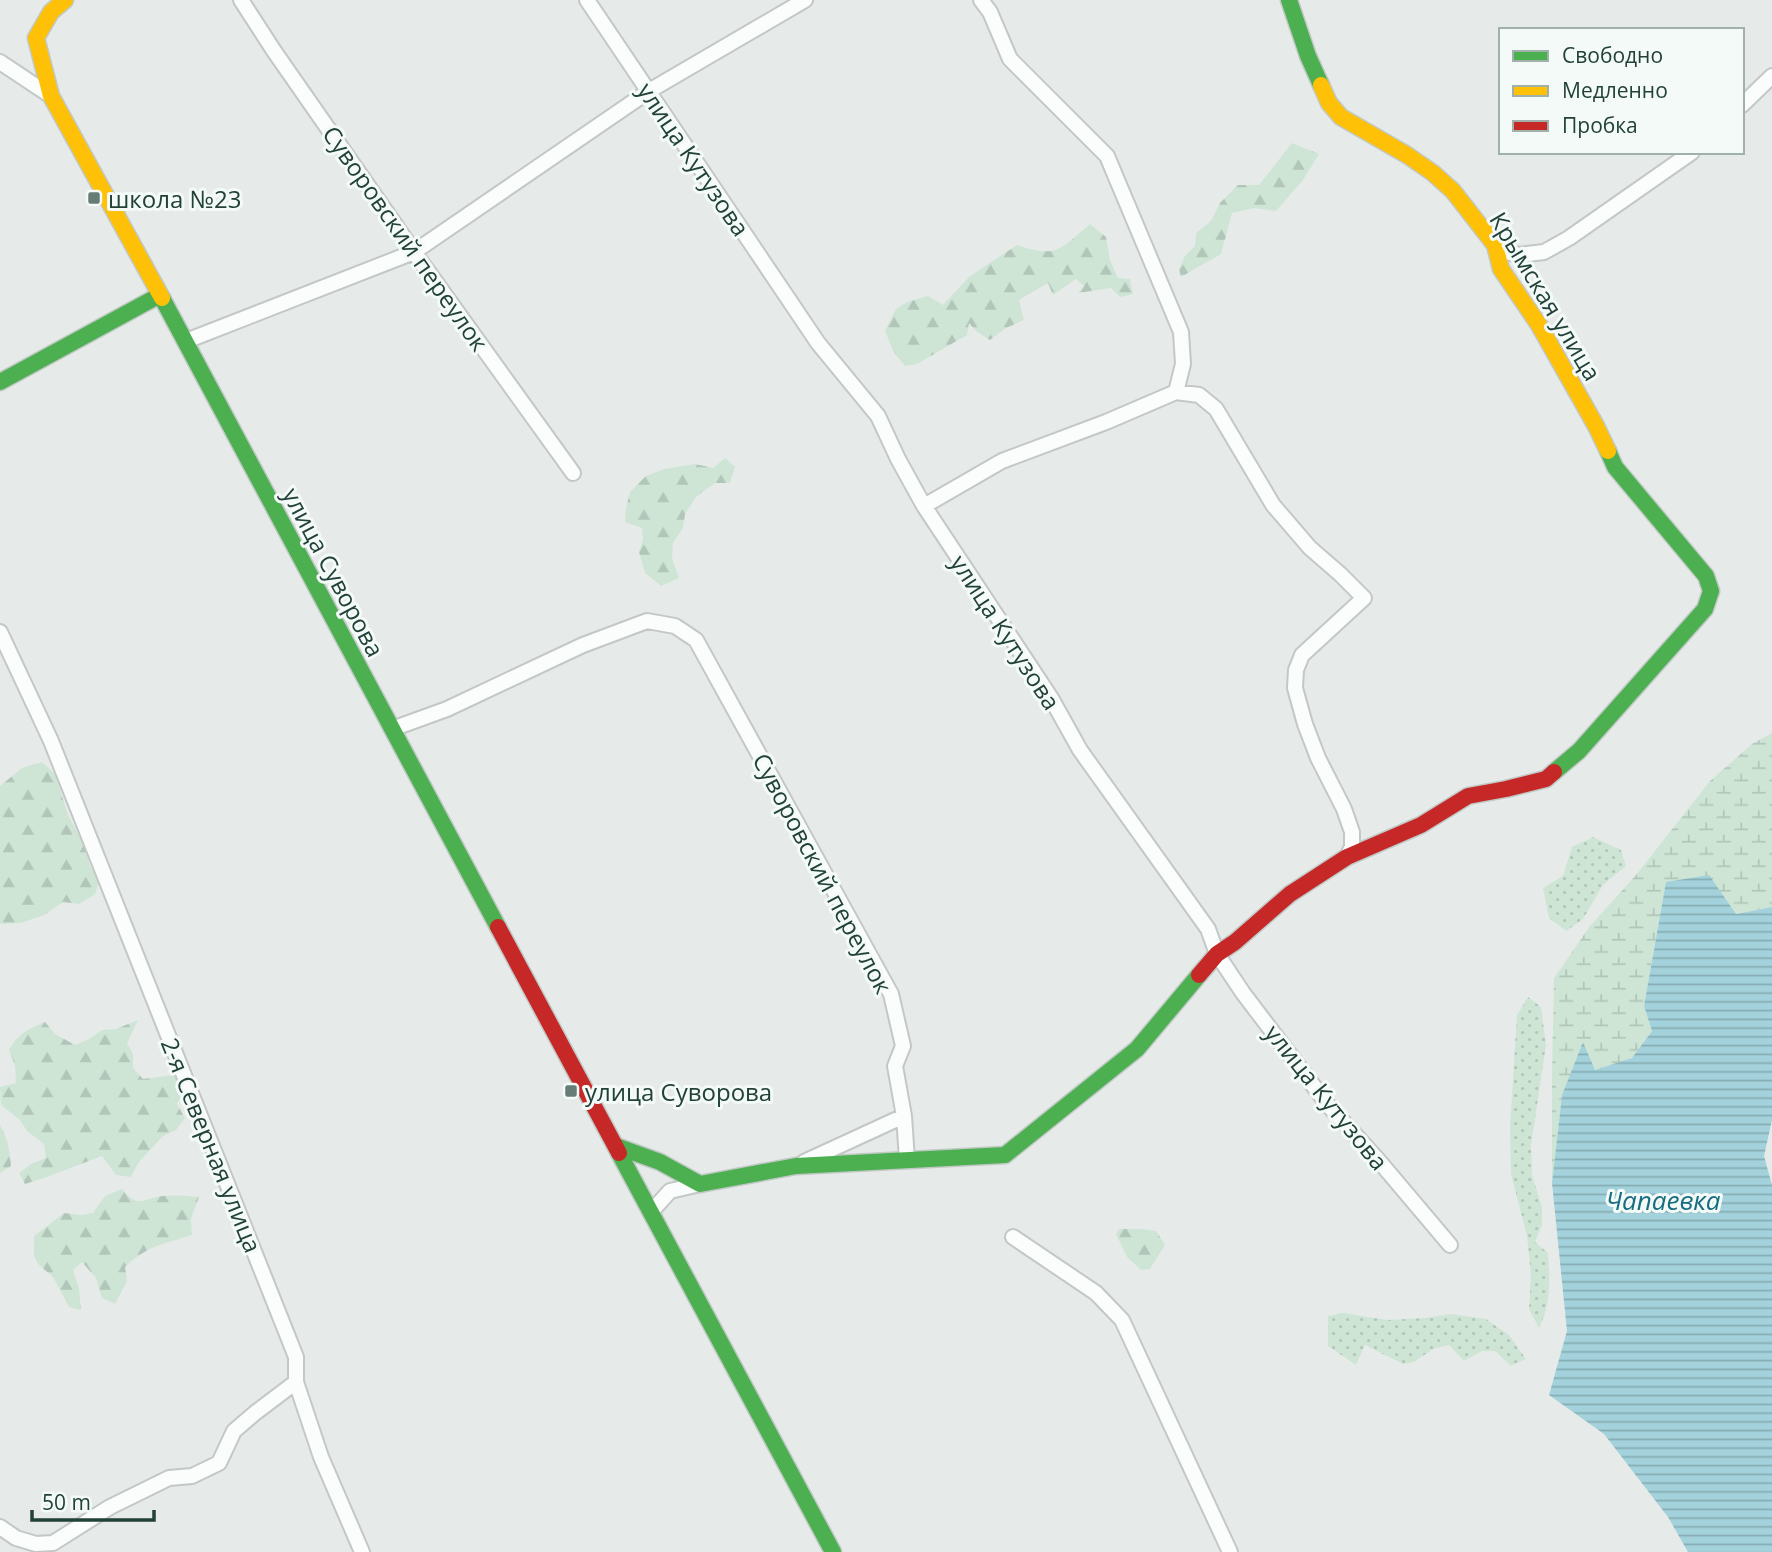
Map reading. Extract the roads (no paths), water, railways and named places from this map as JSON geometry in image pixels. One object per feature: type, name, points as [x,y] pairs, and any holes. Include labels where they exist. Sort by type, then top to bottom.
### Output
[{"type":"street","name":"улица Суворова","points":[[65,0],[51,12],[36,38],[51,96],[186,341],[833,1552]]},
{"type":"street","name":"Суворовский переулок","points":[[241,0],[415,252],[573,473]]},
{"type":"street","name":"улица Кутузова","points":[[587,0],[818,342],[878,416],[898,459],[925,506],[1051,698],[1080,750],[1208,929],[1217,954],[1243,993],[1328,1105],[1450,1245]]},
{"type":"street","points":[[186,341],[415,252],[649,91],[805,0]]},
{"type":"street","points":[[981,0],[990,12],[1010,59],[1107,156],[1181,332],[1183,364],[1176,392]]},
{"type":"street","name":"Крымская улица","points":[[1289,0],[1308,55],[1329,103],[1341,117],[1407,155],[1453,191],[1494,245],[1501,269],[1538,325],[1585,406],[1615,467],[1706,576],[1711,591],[1705,609],[1578,751],[1546,779],[1468,796],[1421,825],[1347,857]]},
{"type":"street","name":"улица Суворова","points":[[0,62],[51,96]]},
{"type":"street","points":[[1744,103],[1772,76]]},
{"type":"street","points":[[1494,245],[1506,252],[1520,255],[1544,252],[1569,238],[1689,154]]},
{"type":"street","points":[[0,382],[160,295]]},
{"type":"street","points":[[651,1212],[670,1191],[796,1166],[1006,1155],[1137,1049],[1217,954],[1235,942],[1290,894],[1347,857],[1352,847],[1352,832],[1344,809],[1318,758],[1295,688],[1296,670],[1302,655],[1364,598],[1310,548],[1273,505],[1216,409],[1199,394],[1176,392],[1002,461],[925,506]]},
{"type":"street","name":"Суворовский переулок","points":[[392,729],[447,709],[583,645],[647,621],[675,626],[696,640],[891,994],[903,1046],[895,1066],[904,1116],[907,1160]]},
{"type":"street","name":"2-я Северная улица","points":[[0,632],[51,741],[296,1357],[296,1382],[321,1457],[362,1552]]},
{"type":"street","points":[[796,1166],[904,1116]]},
{"type":"street","points":[[616,1146],[660,1162],[700,1184]]},
{"type":"street","points":[[1013,1237],[1096,1293],[1122,1320],[1230,1552]]},
{"type":"street","points":[[0,1527],[16,1538],[36,1544],[53,1543],[110,1507],[169,1478],[191,1476],[219,1463],[234,1431],[296,1382]]},
{"type":"water","name":"Чапаевка","points":[[1709,875],[1736,914],[1772,907],[1772,1120],[1764,1156],[1772,1185],[1772,1552],[1688,1552],[1668,1517],[1604,1434],[1549,1395],[1567,1331],[1552,1183],[1562,1095],[1583,1042],[1595,1070],[1632,1058],[1652,1031],[1644,1006],[1666,882]]},
{"type":"place","name":"школа №23","points":[[94,198]]},
{"type":"place","name":"улица Суворова","points":[[571,1091]]}]
